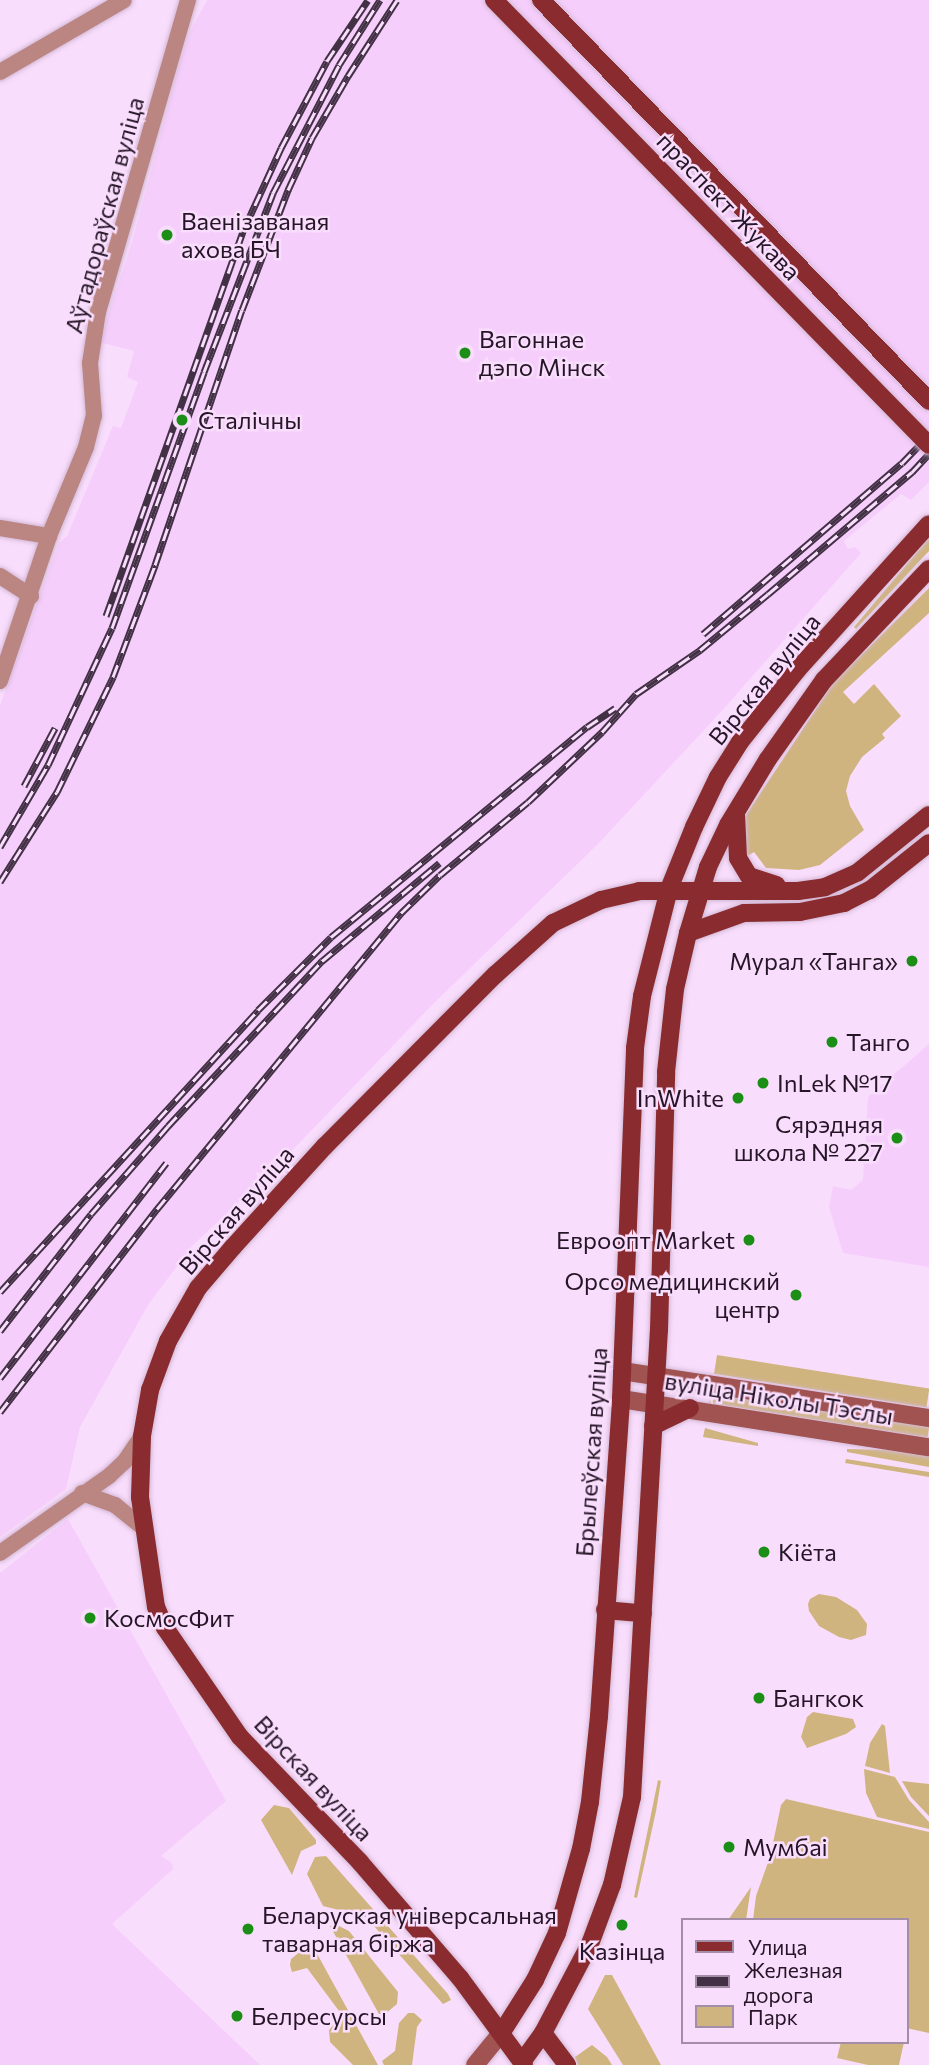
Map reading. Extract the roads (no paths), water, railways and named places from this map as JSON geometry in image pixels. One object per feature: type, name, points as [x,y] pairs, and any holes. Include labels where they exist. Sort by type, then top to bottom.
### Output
[{"type":"main road","name":"праспект Жукава","points":[[494,0],[929,445]]},
{"type":"main road","name":"праспект Жукава","points":[[541,0],[929,401]]},
{"type":"main road","name":"Вірская вуліца","points":[[521,2064],[502,2032],[442,1956],[360,1862],[240,1737],[165,1628],[156,1607],[140,1497],[142,1436],[150,1390],[168,1341],[198,1289],[325,1146],[495,975],[553,923],[584,906],[616,895],[670,889],[694,827],[718,777],[740,742],[799,669],[929,524]]},
{"type":"main road","name":"Вірская вуліца","points":[[700,889],[708,866],[736,811],[824,680],[929,569]]},
{"type":"main road","points":[[736,811],[736,849],[750,876],[779,886],[812,890]]},
{"type":"main road","points":[[670,889],[812,890],[837,883],[859,872],[929,815]]},
{"type":"main road","points":[[688,933],[744,913],[800,912],[844,903],[870,890],[929,843]]},
{"type":"main road","name":"Брылеўская вуліца","points":[[502,2032],[546,1959],[567,1904],[581,1849],[598,1727],[621,1399],[635,1048],[642,996],[670,889]]},
{"type":"main road","points":[[521,2064],[543,2033],[590,1944],[620,1858],[636,1768],[653,1426],[655,1403],[666,1375],[658,1344],[666,1072],[675,989],[700,889]]},
{"type":"main road","name":"вуліца Ніколы Тэслы","points":[[622,1371],[666,1375],[929,1418]]},
{"type":"main road","name":"вуліца Ніколы Тэслы","points":[[621,1399],[929,1447]]},
{"type":"main road","points":[[653,1426],[690,1408]]},
{"type":"main road","points":[[605,1610],[643,1613]]},
{"type":"main road","points":[[475,2065],[502,2032]]},
{"type":"main road","points":[[543,2033],[567,2065]]},
{"type":"street","points":[[0,72],[124,0]]},
{"type":"street","name":"Аўтадораўская вуліца","points":[[0,681],[31,596],[49,536],[86,447],[94,416],[90,363],[98,312],[188,0]]},
{"type":"street","points":[[0,528],[49,536]]},
{"type":"street","points":[[0,576],[31,596]]},
{"type":"street","points":[[0,1553],[109,1476],[125,1461],[142,1436]]},
{"type":"street","points":[[82,1493],[115,1505],[144,1528]]},
{"type":"railway","points":[[106,616],[244,229],[281,148],[327,61],[368,0]]},
{"type":"railway","points":[[0,847],[48,765],[112,628],[204,372],[273,193],[339,65],[380,0]]},
{"type":"railway","points":[[0,882],[57,792],[113,677],[155,565],[242,310],[288,190],[312,138],[397,0]]},
{"type":"railway","points":[[703,634],[902,463],[929,435]]},
{"type":"railway","points":[[0,1412],[157,1209],[401,913],[440,875],[528,802],[602,732],[636,694],[700,650],[912,472],[929,454]]},
{"type":"railway","points":[[0,1292],[258,1010],[331,937],[587,727],[615,708]]},
{"type":"railway","points":[[24,786],[55,728]]},
{"type":"railway","points":[[0,1331],[91,1214],[168,1126],[322,961],[439,863]]},
{"type":"railway","points":[[0,1378],[166,1163]]},
{"type":"place","name":"Ваенізаваная ахова БЧ","points":[[167,235]]},
{"type":"place","name":"Вагоннае дэпо Мінск","points":[[465,353]]},
{"type":"place","name":"Сталічны","points":[[182,420]]},
{"type":"place","name":"Мурал «Танга»","points":[[912,961]]},
{"type":"place","name":"Танго","points":[[832,1042]]},
{"type":"place","name":"InLek №17","points":[[763,1083]]},
{"type":"place","name":"InWhite","points":[[738,1098]]},
{"type":"place","name":"Сярэдняя школа № 227","points":[[897,1138]]},
{"type":"place","name":"Евроопт Market","points":[[749,1240]]},
{"type":"place","name":"Орсо медицинский центр","points":[[796,1295]]},
{"type":"place","name":"Кіёта","points":[[764,1552]]},
{"type":"place","name":"КосмосФит","points":[[90,1618]]},
{"type":"place","name":"Бангкок","points":[[759,1698]]},
{"type":"place","name":"Мумбаі","points":[[729,1847]]},
{"type":"place","name":"Казінца","points":[[622,1925]]},
{"type":"place","name":"Беларуская універсальная таварная біржа","points":[[248,1929]]},
{"type":"place","name":"Белресурсы","points":[[237,2016]]}]
